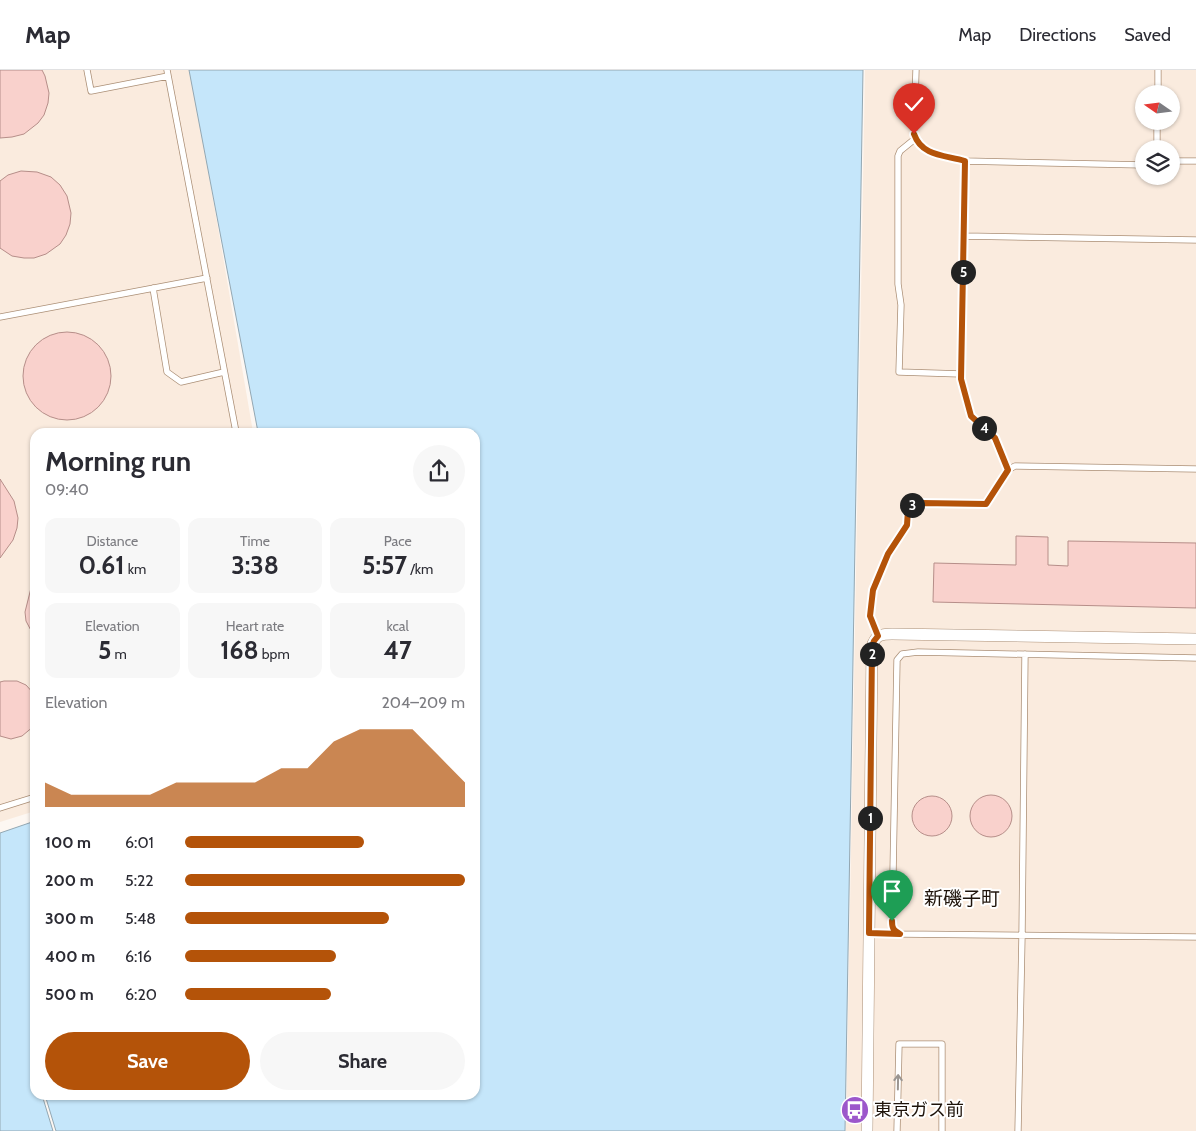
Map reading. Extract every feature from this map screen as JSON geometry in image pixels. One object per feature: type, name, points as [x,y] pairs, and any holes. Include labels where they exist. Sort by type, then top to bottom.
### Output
[{"type":"street","points":[[867,1131],[872,647],[874,641],[878,636],[892,634],[1196,639]]},
{"type":"lane","points":[[87,70],[91,91],[167,73],[235,428]]},
{"type":"lane","points":[[916,70],[914,134],[933,154],[950,156],[965,161],[1135,165]]},
{"type":"lane","points":[[1158,70],[1158,85]]},
{"type":"lane","points":[[916,138],[900,151],[898,156],[898,284],[901,306],[899,372],[961,374]]},
{"type":"lane","points":[[965,161],[961,374],[971,416],[995,438],[1008,470]]},
{"type":"lane","points":[[1180,161],[1196,161]]},
{"type":"lane","points":[[964,236],[1196,240]]},
{"type":"lane","points":[[0,317],[206,278]]},
{"type":"lane","points":[[153,288],[167,372],[181,382],[224,372]]},
{"type":"lane","points":[[878,636],[870,616],[873,590],[888,554],[907,525],[910,505],[921,503],[986,504],[1008,470],[1015,466],[1196,469]]},
{"type":"lane","points":[[900,934],[894,931],[892,927],[897,660],[902,654],[910,652],[1196,658]]},
{"type":"lane","points":[[1018,1131],[1025,654]]},
{"type":"lane","points":[[0,808],[30,799]]},
{"type":"lane","points":[[869,933],[1196,937]]},
{"type":"lane","points":[[897,1131],[899,1044],[942,1044],[942,1131]]},
{"type":"shaded area","points":[[0,70],[191,70],[252,428],[30,428],[30,813],[0,822]]},
{"type":"shaded area","points":[[865,70],[1196,70],[1196,1131],[846,1131]]},
{"type":"water","points":[[189,70],[863,70],[845,1131],[56,1131],[47,1100],[480,1100],[480,428],[257,428]]},
{"type":"water","points":[[30,823],[30,1100],[44,1100],[53,1131],[0,1131],[0,833]]},
{"type":"building","points":[[0,70],[42,70],[45,76],[49,93],[44,115],[38,123],[24,134],[0,138]]},
{"type":"building","points":[[21,171],[37,172],[51,177],[60,185],[67,196],[71,213],[70,224],[60,244],[46,254],[34,258],[12,256],[0,248],[0,181],[8,175]]},
{"type":"building","points":[[67,332],[84,336],[98,345],[107,359],[111,376],[107,393],[98,407],[84,416],[67,420],[50,416],[36,407],[27,393],[23,376],[27,359],[36,345],[50,336]]},
{"type":"building","points":[[0,479],[14,501],[18,518],[13,540],[0,558]]},
{"type":"building","points":[[1016,536],[1048,537],[1048,565],[1068,566],[1068,541],[1196,543],[1196,608],[933,602],[934,563],[1016,565]]},
{"type":"building","points":[[30,592],[30,629],[26,621],[25,612]]},
{"type":"building","points":[[17,681],[26,685],[30,689],[30,729],[22,736],[11,739],[0,736],[0,682]]},
{"type":"building","points":[[991,795],[1006,801],[1012,816],[1006,831],[991,837],[976,831],[970,816],[976,801]]},
{"type":"building","points":[[936,796],[943,799],[949,805],[952,816],[951,824],[943,833],[936,836],[928,836],[921,833],[913,824],[912,812],[915,805],[924,797]]},
{"type":"place","name":"東京ガス前","points":[[855,1110]]},
{"type":"district","name":"新磯子町","points":[[962,898]]},
{"type":"route","points":[[892,921],[894,931],[900,934],[869,933],[872,647],[878,636],[870,616],[873,590],[888,554],[907,525],[910,505],[915,503],[986,504],[1008,470],[995,438],[971,416],[961,379],[965,161],[950,156],[933,154],[919,143],[914,134]]}]
